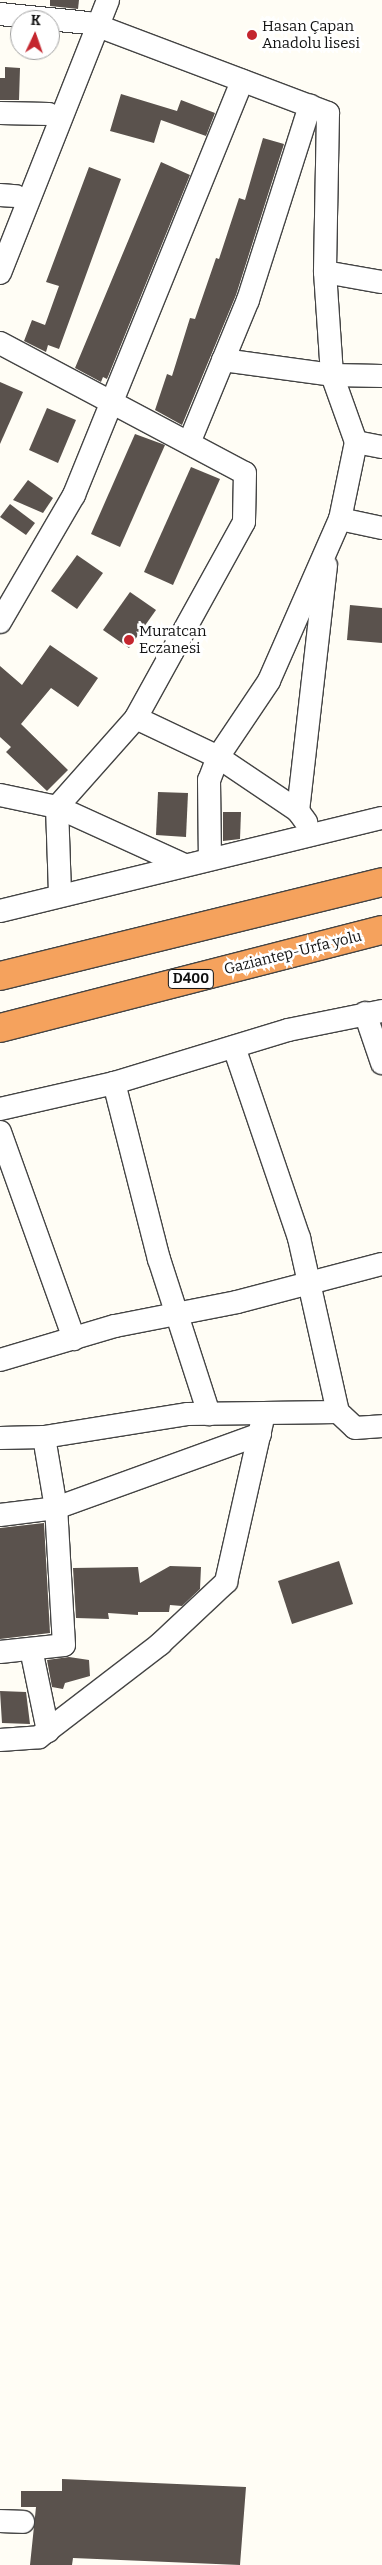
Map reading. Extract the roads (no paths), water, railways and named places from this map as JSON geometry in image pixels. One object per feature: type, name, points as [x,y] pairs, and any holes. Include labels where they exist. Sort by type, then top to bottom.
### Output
[{"type":"highway","points":[[0,976],[382,882]]},
{"type":"highway","name":"Gaziantep-Urfa yolu","points":[[0,1028],[382,930]]},
{"type":"street","points":[[0,273],[93,25],[98,0]]},
{"type":"street","points":[[0,235],[8,195],[93,25],[108,0]]},
{"type":"street","points":[[0,14],[93,25],[328,113],[326,272],[332,375],[356,442],[340,519],[268,681],[218,757],[209,780],[210,859]]},
{"type":"street","points":[[0,622],[74,495],[114,404],[242,81]]},
{"type":"street","points":[[189,443],[248,300],[310,106]]},
{"type":"street","points":[[0,113],[49,114]]},
{"type":"street","points":[[326,272],[382,282]]},
{"type":"street","points":[[0,343],[245,473],[244,522],[136,718],[57,807],[60,895]]},
{"type":"street","points":[[223,360],[332,375],[382,376]]},
{"type":"street","points":[[356,442],[382,447]]},
{"type":"street","points":[[340,519],[382,528]]},
{"type":"street","points":[[298,811],[328,545]]},
{"type":"street","points":[[136,718],[218,757],[298,811],[314,834]]},
{"type":"street","points":[[0,795],[57,807],[184,865]]},
{"type":"street","points":[[0,911],[382,818]]},
{"type":"street","points":[[0,1109],[114,1083],[234,1047],[374,1012],[382,1063]]},
{"type":"street","points":[[234,1047],[311,1283],[338,1412],[355,1428],[382,1426]]},
{"type":"street","points":[[114,1083],[175,1314],[208,1414]]},
{"type":"street","points":[[0,1132],[74,1339]]},
{"type":"street","points":[[0,1360],[74,1339],[311,1283],[382,1264]]},
{"type":"street","points":[[0,1515],[56,1508],[262,1424],[338,1412]]},
{"type":"street","points":[[0,1438],[44,1437],[208,1414],[262,1424]]},
{"type":"street","points":[[0,1740],[39,1737],[160,1644],[226,1582],[262,1424]]},
{"type":"street","points":[[0,1652],[64,1645],[56,1508],[44,1437]]},
{"type":"street","points":[[31,1649],[48,1730]]},
{"type":"street","points":[[0,2521],[22,2522]]},
{"type":"place","name":"Hasan Çapan Anadolu lisesi","points":[[252,35]]},
{"type":"place","name":"Muratcan Eczanesi","points":[[129,640]]}]
